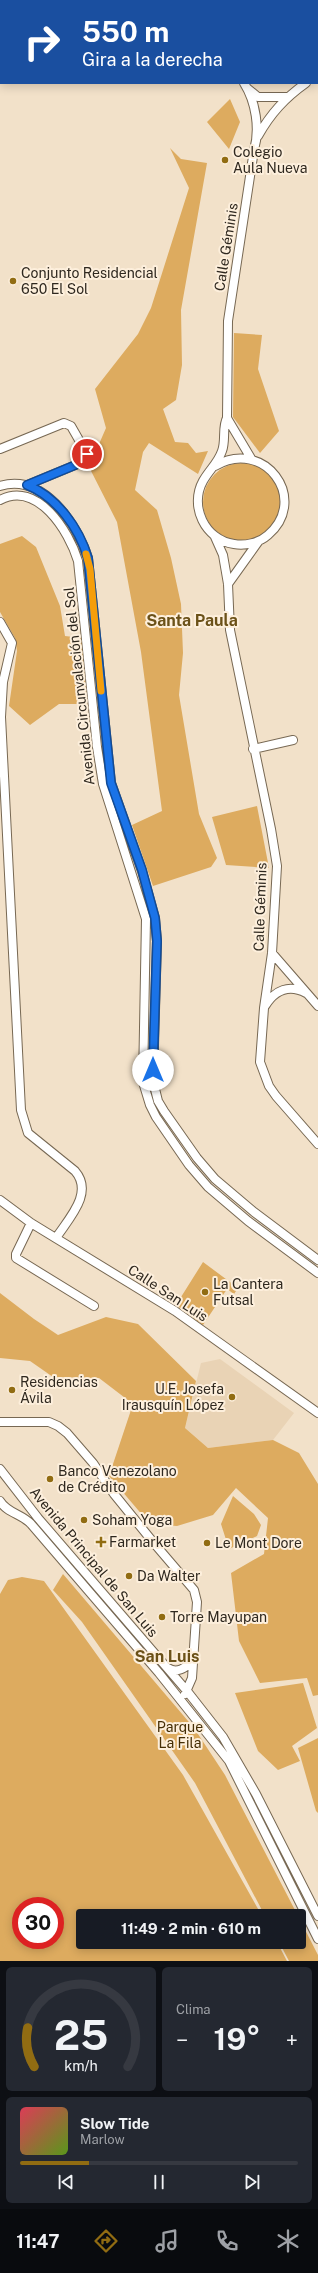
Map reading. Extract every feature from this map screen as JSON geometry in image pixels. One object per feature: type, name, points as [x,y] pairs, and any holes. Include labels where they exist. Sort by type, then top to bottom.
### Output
[{"type":"street","points":[[258,137],[275,108],[305,84]]},
{"type":"street","points":[[245,85],[258,97],[287,97]]},
{"type":"street","name":"Calle Géminis","points":[[245,85],[256,118],[258,137],[254,150],[228,321],[227,418],[225,421],[225,441],[215,466],[203,480],[198,497],[201,519],[215,536],[223,555],[228,584],[230,630],[253,749],[271,829],[277,866],[272,953],[264,1008],[260,1054],[265,1076],[276,1096],[318,1144]]},
{"type":"street","points":[[227,418],[252,460]]},
{"type":"street","points":[[0,449],[64,423],[71,426],[87,454],[85,461],[27,485]]},
{"type":"street","points":[[215,466],[229,460],[252,460],[261,463],[274,474],[279,482],[284,499],[282,516],[278,524],[258,542],[228,584]]},
{"type":"street","name":"Avenida Circunvalación del Sol","points":[[0,486],[11,484],[27,485],[44,494],[55,504],[74,529],[88,558],[111,783],[142,870],[155,918],[157,941],[153,1081],[155,1090],[164,1111],[207,1170],[224,1188],[270,1225],[318,1260]]},
{"type":"street","name":"Avenida Circunvalación del Sol","points":[[0,500],[19,495],[32,499],[45,507],[66,535],[78,561],[97,747],[103,784],[146,919],[143,1082],[150,1105],[173,1143],[200,1178],[218,1196],[264,1233],[318,1273]]},
{"type":"street","name":"Calle Géminis","points":[[215,536],[233,544],[246,545],[258,542]]},
{"type":"street","points":[[0,622],[12,643],[4,682],[1,723],[21,1110],[28,1133],[75,1171],[79,1176],[83,1187],[80,1200],[56,1238]]},
{"type":"street","points":[[253,749],[293,740]]},
{"type":"street","points":[[272,953],[318,1006]]},
{"type":"street","points":[[264,1008],[272,998],[284,989],[295,989],[308,994]]},
{"type":"street","name":"Calle San Luis","points":[[0,1200],[31,1223],[175,1311],[318,1413]]},
{"type":"street","points":[[31,1223],[16,1254],[16,1258],[94,1306]]},
{"type":"street","points":[[264,1233],[270,1225]]},
{"type":"street","points":[[0,1422],[49,1422],[58,1426],[71,1437],[93,1463],[114,1494],[194,1590],[197,1602],[192,1678],[188,1691],[182,1694],[172,1689]]},
{"type":"street","name":"Avenida Principal de San Luis","points":[[0,1469],[22,1498],[188,1691],[207,1716],[238,1760],[318,1916]]},
{"type":"street","points":[[0,1501],[5,1512],[19,1507],[22,1498]]},
{"type":"street","name":"Avenida Principal de San Luis","points":[[5,1512],[25,1517],[172,1689],[229,1761],[242,1782],[318,1939]]},
{"type":"street","points":[[166,1667],[172,1671],[181,1670],[192,1661]]},
{"type":"street","points":[[199,1723],[199,1714],[207,1716]]},
{"type":"shaded area","name":"U.E. Josefa Irausquín López","points":[[220,1359],[294,1413],[273,1440],[208,1448],[185,1428],[201,1363]]},
{"type":"green space","points":[[230,99],[240,122],[229,149],[207,122]]},
{"type":"green space","points":[[170,148],[181,159],[207,163],[181,310],[182,365],[176,400],[163,409],[175,442],[188,443],[196,453],[208,451],[198,474],[149,443],[143,452],[135,490],[157,510],[171,558],[181,604],[183,653],[179,695],[199,814],[217,858],[211,867],[153,886],[132,825],[162,811],[141,652],[117,522],[89,467],[106,428],[95,389],[138,334],[151,308],[189,188]]},
{"type":"green space","points":[[234,333],[262,335],[258,369],[279,431],[260,453],[233,417]]},
{"type":"green space","points":[[242,463],[257,466],[270,474],[278,487],[281,502],[278,517],[270,530],[257,538],[242,541],[227,538],[214,530],[206,517],[203,502],[206,487],[214,474],[227,466]]},
{"type":"green space","points":[[22,536],[36,547],[60,606],[65,636],[82,638],[87,704],[59,704],[30,725],[9,706],[17,651],[15,638],[0,612],[0,544]]},
{"type":"green space","points":[[257,806],[269,868],[226,865],[212,817]]},
{"type":"green space","name":"La Cantera Futsal","points":[[203,1262],[238,1288],[234,1294],[227,1289],[203,1325],[176,1305]]},
{"type":"green space","points":[[0,1293],[58,1335],[106,1317],[138,1324],[196,1381],[185,1428],[208,1448],[273,1440],[299,1453],[318,1484],[318,1695],[313,1696],[307,1678],[260,1683],[239,1641],[231,1573],[264,1554],[268,1518],[236,1488],[213,1515],[177,1526],[150,1524],[109,1476],[133,1404],[99,1378],[53,1377],[30,1361],[0,1358]]},
{"type":"green space","points":[[233,1496],[254,1514],[261,1525],[257,1536],[229,1549],[221,1524]]},
{"type":"green space","name":"Parque La Fila","points":[[63,1574],[194,1728],[225,1775],[294,1909],[261,1909],[195,1783],[82,1622],[53,1590]]},
{"type":"green space","points":[[22,1577],[44,1581],[183,1775],[258,1909],[76,1909],[76,1949],[281,1949],[287,1961],[0,1961],[0,1594],[8,1580]]},
{"type":"green space","points":[[303,1683],[317,1728],[292,1746],[300,1761],[278,1770],[258,1751],[235,1693]]},
{"type":"green space","points":[[318,1738],[318,1813],[316,1811],[298,1748]]},
{"type":"green space","points":[[306,1932],[318,1955],[318,1961],[289,1961],[283,1949],[306,1949]]},
{"type":"slow traffic","points":[[86,554],[90,569],[101,691]]},
{"type":"place","name":"Colegio Aula Nueva","points":[[225,160]]},
{"type":"place","name":"Conjunto Residencial 650 El Sol","points":[[13,281]]},
{"type":"place","name":"La Cantera Futsal","points":[[205,1292]]},
{"type":"place","name":"Residencias Ávila","points":[[12,1390]]},
{"type":"place","name":"U.E. Josefa Irausquín López","points":[[232,1397]]},
{"type":"place","name":"Banco Venezolano de Crédito","points":[[50,1479]]},
{"type":"place","name":"Soham Yoga","points":[[84,1520]]},
{"type":"place","name":"Farmarket","points":[[101,1542]]},
{"type":"place","name":"Le Mont Dore","points":[[207,1543]]},
{"type":"place","name":"Da Walter","points":[[129,1576]]},
{"type":"place","name":"Torre Mayupan","points":[[162,1617]]},
{"type":"district","name":"Santa Paula","points":[[192,620]]},
{"type":"district","name":"San Luis","points":[[167,1656]]},
{"type":"route","points":[[87,454],[85,461],[27,485],[36,488],[52,499],[81,540],[88,558],[105,725],[107,760],[111,783],[142,870],[153,907],[157,930],[153,1020],[153,1070]]}]
